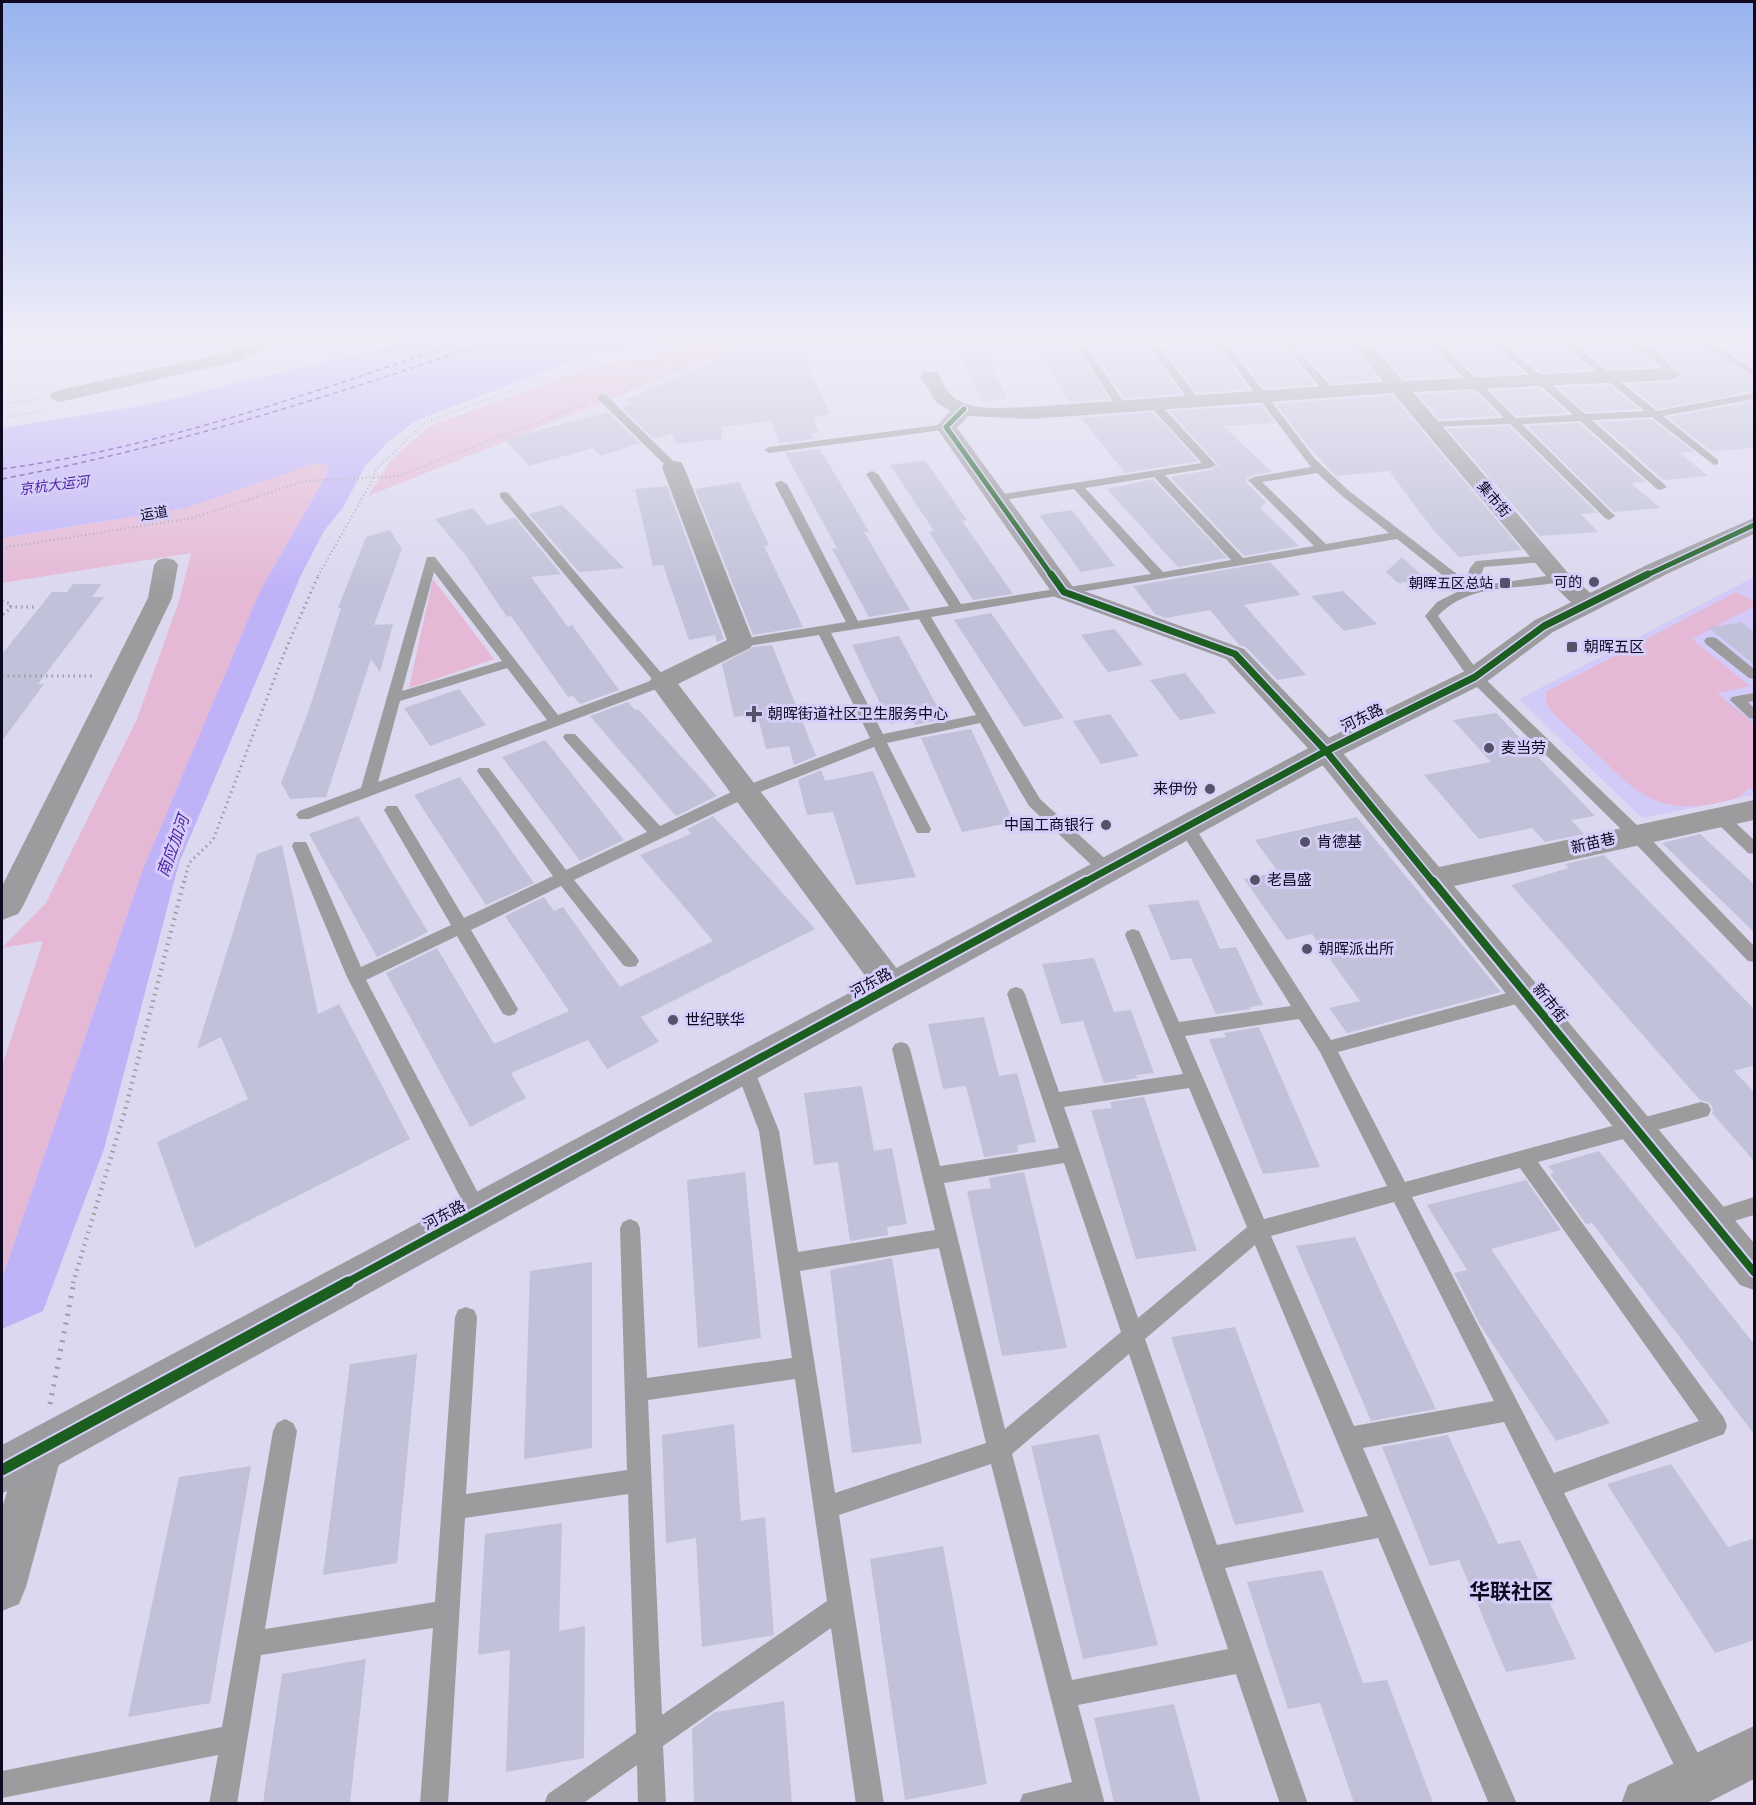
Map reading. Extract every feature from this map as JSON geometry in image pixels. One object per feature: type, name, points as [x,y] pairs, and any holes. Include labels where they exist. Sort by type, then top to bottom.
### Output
[{"type":"main road","name":"河东路","points":[[2,1470],[1326,751],[1475,677],[1544,626],[1660,568],[1754,527]]},
{"type":"street","points":[[950,423],[946,427],[1064,592]]},
{"type":"street","name":"集市街","points":[[1431,425],[1560,578],[1588,604]]},
{"type":"street","points":[[673,467],[741,643],[662,682],[892,987]]},
{"type":"street","points":[[2,909],[7,906],[160,598],[166,565]]},
{"type":"street","name":"新市街","points":[[1064,592],[1235,654],[1326,751],[1755,1272]]},
{"type":"street","name":"新苗巷","points":[[1432,880],[1755,810]]},
{"type":"street","points":[[2,1587],[41,1449]]},
{"type":"street","points":[[1647,1803],[1755,1752]]},
{"type":"lane","points":[[629,423],[673,467]]},
{"type":"lane","points":[[997,498],[1210,465],[1172,423]]},
{"type":"lane","points":[[1284,423],[1310,460],[1346,493],[1469,590]]},
{"type":"lane","points":[[1431,425],[1480,423]]},
{"type":"lane","points":[[1515,423],[1608,516]]},
{"type":"lane","points":[[1589,423],[1661,487]]},
{"type":"lane","points":[[1666,423],[1714,462]]},
{"type":"lane","points":[[769,450],[946,427]]},
{"type":"lane","points":[[1319,468],[1254,480],[1323,548]]},
{"type":"lane","points":[[872,474],[957,609]]},
{"type":"lane","points":[[1156,474],[1240,562]]},
{"type":"lane","points":[[782,484],[854,625]]},
{"type":"lane","points":[[1078,487],[1160,576]]},
{"type":"lane","points":[[304,815],[662,682],[504,495]]},
{"type":"lane","points":[[741,643],[1064,592],[1400,535]]},
{"type":"lane","points":[[1469,590],[1476,568],[1480,564],[1543,558]]},
{"type":"lane","points":[[368,791],[431,560],[556,722]]},
{"type":"lane","points":[[1560,578],[1469,590],[1437,607],[1431,616],[1475,677],[1636,834],[1755,956]]},
{"type":"lane","points":[[923,614],[1034,802],[1107,870]]},
{"type":"lane","points":[[823,630],[923,829]]},
{"type":"lane","points":[[1711,641],[1755,675]]},
{"type":"lane","points":[[394,698],[510,663]]},
{"type":"lane","points":[[1755,697],[1737,700],[1755,715]]},
{"type":"lane","points":[[356,977],[746,792],[878,740],[984,718]]},
{"type":"lane","points":[[570,737],[658,834]]},
{"type":"lane","points":[[484,771],[564,879],[630,961]]},
{"type":"lane","points":[[392,810],[508,1009]]},
{"type":"lane","points":[[1720,817],[1755,849]]},
{"type":"lane","points":[[1186,827],[1327,1048],[1696,1779]]},
{"type":"lane","points":[[300,846],[356,977],[478,1212]]},
{"type":"lane","points":[[1133,934],[1503,1803]]},
{"type":"lane","points":[[1016,994],[1294,1803]]},
{"type":"lane","points":[[1327,1048],[1526,995]]},
{"type":"lane","points":[[1174,1030],[1304,1011]]},
{"type":"lane","points":[[901,1049],[999,1450],[1089,1798],[1033,1803]]},
{"type":"lane","points":[[744,1067],[769,1131],[870,1803]]},
{"type":"lane","points":[[1053,1101],[1194,1080]]},
{"type":"lane","points":[[825,1508],[999,1450],[1258,1230],[1701,1110]]},
{"type":"lane","points":[[932,1176],[1071,1154]]},
{"type":"lane","points":[[1524,1158],[1716,1426],[1549,1487]]},
{"type":"lane","points":[[1711,1219],[1755,1206]]},
{"type":"lane","points":[[630,1228],[652,1803]]},
{"type":"lane","points":[[789,1263],[947,1237]]},
{"type":"lane","points":[[434,1803],[465,1317]]},
{"type":"lane","points":[[636,1391],[804,1367]]},
{"type":"lane","points":[[1347,1439],[1509,1410]]},
{"type":"lane","points":[[223,1803],[285,1431]]},
{"type":"lane","points":[[453,1508],[640,1480]]},
{"type":"lane","points":[[1210,1559],[1384,1525]]},
{"type":"lane","points":[[558,1803],[841,1606]]},
{"type":"lane","points":[[250,1644],[446,1613]]},
{"type":"lane","points":[[1062,1695],[1245,1659]]},
{"type":"lane","points":[[2,1785],[234,1738]]},
{"type":"path","points":[[41,1449],[74,1285],[124,1114],[189,863],[213,840],[285,651],[314,582],[374,479],[376,469],[425,423]]},
{"type":"path","points":[[2,601],[10,604],[10,607]]},
{"type":"path","points":[[2,615],[10,607],[36,607]]},
{"type":"path","points":[[2,676],[121,676]]},
{"type":"shaded area","points":[[438,423],[550,423],[368,496],[392,459],[430,426]]},
{"type":"shaded area","points":[[315,463],[326,465],[329,470],[260,591],[143,869],[2,1278],[2,1066],[43,941],[2,948],[46,903],[137,719],[179,601],[191,553],[2,583],[2,538],[186,508]]},
{"type":"shaded area","points":[[1754,577],[1754,795],[1642,818],[1519,699]]},
{"type":"shaded area","points":[[433,579],[494,659],[409,688]]},
{"type":"shaded area","points":[[1736,592],[1754,601],[1754,606],[1692,639],[1750,686],[1717,693],[1754,724],[1754,791],[1749,788],[1737,798],[1712,804],[1678,806],[1663,803],[1638,791],[1614,771],[1551,711],[1546,702],[1546,692]]},
{"type":"water","points":[[32,423],[412,423],[388,442],[365,466],[344,506],[324,531],[301,575],[179,863],[104,1149],[43,1311],[2,1329],[2,1278],[143,869],[260,591],[329,470],[326,465],[315,463],[186,508],[2,538],[2,428]]},
{"type":"building","points":[[565,423],[620,423],[640,443],[601,456],[593,448],[529,466],[505,439]]},
{"type":"building","points":[[638,423],[753,423],[722,427],[722,439],[676,444],[672,433],[654,439]]},
{"type":"building","points":[[772,423],[815,423],[818,433],[811,434],[814,439],[779,443]]},
{"type":"building","points":[[1085,423],[1163,423],[1198,461],[1125,473]]},
{"type":"building","points":[[1181,423],[1271,423],[1223,426],[1272,472],[1253,475],[1247,478],[1246,482],[1266,502],[1260,508],[1299,546],[1244,556],[1170,477],[1210,470],[1218,465]]},
{"type":"building","points":[[1291,423],[1416,423],[1522,550],[1459,557],[1434,531],[1389,471],[1336,476]]},
{"type":"building","points":[[1579,423],[1645,482],[1631,483],[1660,508],[1614,512],[1527,426]]},
{"type":"building","points":[[1599,423],[1657,423],[1694,452],[1680,453],[1708,476],[1663,480]]},
{"type":"building","points":[[1676,423],[1755,423],[1755,448],[1711,451]]},
{"type":"building","points":[[1509,426],[1597,513],[1581,514],[1598,532],[1540,536],[1447,429]]},
{"type":"building","points":[[820,449],[869,532],[864,532],[910,610],[869,617],[832,549],[837,548],[785,453]]},
{"type":"building","points":[[925,460],[967,520],[962,521],[1013,594],[973,600],[929,532],[934,531],[890,465]]},
{"type":"building","points":[[1153,479],[1227,558],[1178,567],[1107,489]]},
{"type":"building","points":[[739,482],[769,545],[764,546],[803,627],[753,635],[695,489]]},
{"type":"building","points":[[667,486],[724,639],[717,642],[715,635],[689,640],[663,565],[653,566],[635,489]]},
{"type":"building","points":[[562,505],[624,568],[579,572],[529,514]]},
{"type":"building","points":[[473,508],[487,525],[515,518],[561,574],[531,577],[568,627],[572,625],[619,690],[580,704],[573,696],[568,697],[511,616],[507,617],[466,556],[435,519]]},
{"type":"building","points":[[1072,510],[1115,566],[1081,572],[1039,515]]},
{"type":"building","points":[[390,530],[402,549],[374,625],[393,624],[380,672],[371,659],[326,797],[290,799],[281,783],[309,710],[341,608],[338,608],[366,537]]},
{"type":"building","points":[[1402,557],[1426,579],[1398,583],[1386,572]]},
{"type":"building","points":[[1270,562],[1301,595],[1244,605],[1306,675],[1277,680],[1246,647],[1239,645],[1210,610],[1166,618],[1155,614],[1133,586]]},
{"type":"building","points":[[73,584],[102,584],[92,597],[104,597],[38,684],[44,684],[2,741],[2,654],[52,592],[67,592]]},
{"type":"building","points":[[1343,591],[1377,624],[1344,631],[1311,596]]},
{"type":"building","points":[[991,613],[1064,718],[1024,727],[954,620]]},
{"type":"building","points":[[1741,622],[1755,633],[1755,665],[1709,628]]},
{"type":"building","points":[[1115,629],[1143,665],[1108,672],[1081,635]]},
{"type":"building","points":[[899,636],[944,719],[915,725],[913,720],[890,724],[852,645]]},
{"type":"building","points":[[772,645],[816,756],[794,765],[789,746],[766,749],[757,714],[734,717],[722,664],[753,647]]},
{"type":"building","points":[[1185,673],[1216,713],[1180,720],[1150,680]]},
{"type":"building","points":[[459,689],[486,725],[430,746],[404,708]]},
{"type":"building","points":[[628,702],[635,710],[638,709],[717,796],[676,816],[590,716]]},
{"type":"building","points":[[1496,713],[1595,816],[1571,820],[1584,834],[1545,842],[1532,828],[1479,839],[1424,775],[1491,762],[1453,720]]},
{"type":"building","points":[[1110,714],[1139,756],[1101,764],[1073,721]]},
{"type":"building","points":[[971,729],[1014,822],[962,832],[921,738]]},
{"type":"building","points":[[545,740],[624,840],[580,861],[502,757]]},
{"type":"building","points":[[821,770],[825,781],[873,771],[916,877],[856,885],[833,812],[807,815],[798,780]]},
{"type":"building","points":[[460,777],[534,883],[486,905],[414,795]]},
{"type":"building","points":[[358,816],[428,932],[377,957],[309,834]]},
{"type":"building","points":[[713,816],[815,929],[641,1017],[659,1042],[607,1069],[588,1040],[511,1073],[526,1098],[470,1127],[386,973],[437,948],[494,1044],[569,1011],[505,916],[544,897],[554,911],[563,907],[620,987],[713,941],[640,855],[691,834],[687,829]]},
{"type":"building","points":[[1357,817],[1501,992],[1347,1033],[1329,1008],[1360,1001],[1312,934],[1287,940],[1244,879],[1278,872],[1255,840]]},
{"type":"building","points":[[1700,834],[1755,885],[1755,933],[1662,843]]},
{"type":"building","points":[[282,845],[318,1014],[339,1004],[410,1139],[195,1248],[157,1142],[248,1099],[221,1037],[197,1049],[257,854]]},
{"type":"building","points":[[1604,855],[1755,1010],[1755,1065],[1734,1071],[1755,1093],[1755,1162],[1712,1113],[1710,1103],[1700,1100],[1511,885],[1569,868],[1565,864]]},
{"type":"building","points":[[1198,900],[1220,949],[1236,947],[1263,1005],[1216,1014],[1191,958],[1171,960],[1148,905]]},
{"type":"building","points":[[1094,958],[1114,1012],[1131,1010],[1154,1073],[1104,1083],[1083,1021],[1061,1024],[1042,964]]},
{"type":"building","points":[[984,1017],[999,1076],[1017,1073],[1036,1142],[1017,1145],[1018,1152],[984,1157],[966,1086],[943,1089],[928,1024]]},
{"type":"building","points":[[1259,1027],[1320,1167],[1263,1174],[1209,1039],[1226,1037],[1224,1033]]},
{"type":"building","points":[[862,1086],[874,1151],[892,1148],[907,1224],[887,1227],[888,1235],[850,1241],[838,1162],[814,1165],[804,1093]]},
{"type":"building","points":[[1144,1097],[1197,1251],[1136,1259],[1091,1110],[1112,1108],[1110,1102]]},
{"type":"building","points":[[1599,1151],[1755,1345],[1755,1435],[1592,1223],[1586,1224],[1550,1174],[1554,1173],[1548,1166]]},
{"type":"building","points":[[745,1172],[761,1338],[698,1348],[687,1180]]},
{"type":"building","points":[[1024,1172],[1067,1348],[1002,1356],[967,1191],[991,1188],[989,1178]]},
{"type":"building","points":[[1526,1180],[1561,1230],[1491,1249],[1610,1423],[1556,1441],[1479,1323],[1454,1273],[1467,1270],[1427,1205]]},
{"type":"building","points":[[1355,1237],[1436,1409],[1371,1421],[1296,1246]]},
{"type":"building","points":[[892,1258],[922,1443],[852,1453],[830,1270]]},
{"type":"building","points":[[592,1262],[592,1448],[524,1459],[530,1271]]},
{"type":"building","points":[[1235,1327],[1304,1512],[1235,1525],[1171,1337]]},
{"type":"building","points":[[417,1354],[397,1563],[323,1575],[350,1364]]},
{"type":"building","points":[[734,1424],[741,1521],[765,1517],[774,1635],[702,1647],[696,1538],[666,1543],[662,1435]]},
{"type":"building","points":[[1099,1434],[1158,1645],[1083,1659],[1031,1446]]},
{"type":"building","points":[[1448,1435],[1498,1544],[1520,1540],[1576,1659],[1506,1672],[1459,1560],[1430,1566],[1382,1447]]},
{"type":"building","points":[[1671,1464],[1728,1547],[1755,1538],[1755,1640],[1715,1653],[1607,1484]]},
{"type":"building","points":[[251,1466],[210,1703],[128,1717],[179,1477]]},
{"type":"building","points":[[562,1523],[559,1631],[585,1626],[584,1758],[506,1772],[510,1650],[478,1655],[485,1534]]},
{"type":"building","points":[[943,1546],[987,1784],[905,1800],[870,1559]]},
{"type":"building","points":[[1322,1570],[1363,1683],[1387,1680],[1433,1803],[1354,1803],[1320,1703],[1288,1709],[1247,1582]]},
{"type":"building","points":[[366,1659],[350,1803],[263,1803],[282,1674]]},
{"type":"building","points":[[784,1701],[792,1803],[694,1803],[692,1729],[715,1712]]},
{"type":"building","points":[[1174,1704],[1201,1803],[1114,1803],[1094,1718]]},
{"type":"ferry route","points":[[2,469],[122,447],[211,423]]},
{"type":"ferry route","points":[[2,479],[128,452],[234,423]]},
{"type":"cycle path","points":[[950,423],[946,427],[1064,592],[1235,654],[1326,751],[1754,1272]]},
{"type":"cycle path","points":[[2,1470],[1326,751],[1475,677],[1544,626],[1660,568],[1754,525]]},
{"type":"place","name":"可的","points":[[1594,582]]},
{"type":"place","name":"朝晖五区总站","points":[[1505,583]]},
{"type":"place","name":"朝晖五区","points":[[1572,647]]},
{"type":"place","name":"朝晖街道社区卫生服务中心","points":[[754,714]]},
{"type":"place","name":"麦当劳","points":[[1489,748]]},
{"type":"place","name":"来伊份","points":[[1210,789]]},
{"type":"place","name":"中国工商银行","points":[[1106,825]]},
{"type":"place","name":"肯德基","points":[[1305,842]]},
{"type":"place","name":"老昌盛","points":[[1255,880]]},
{"type":"place","name":"朝晖派出所","points":[[1307,949]]},
{"type":"place","name":"世纪联华","points":[[673,1020]]},
{"type":"district","name":"华联社区","points":[[1511,1592]]},
{"type":"water label","name":"京杭大运河","points":[[54,485]]},
{"type":"water label","name":"南应加河","points":[[173,846]]}]
